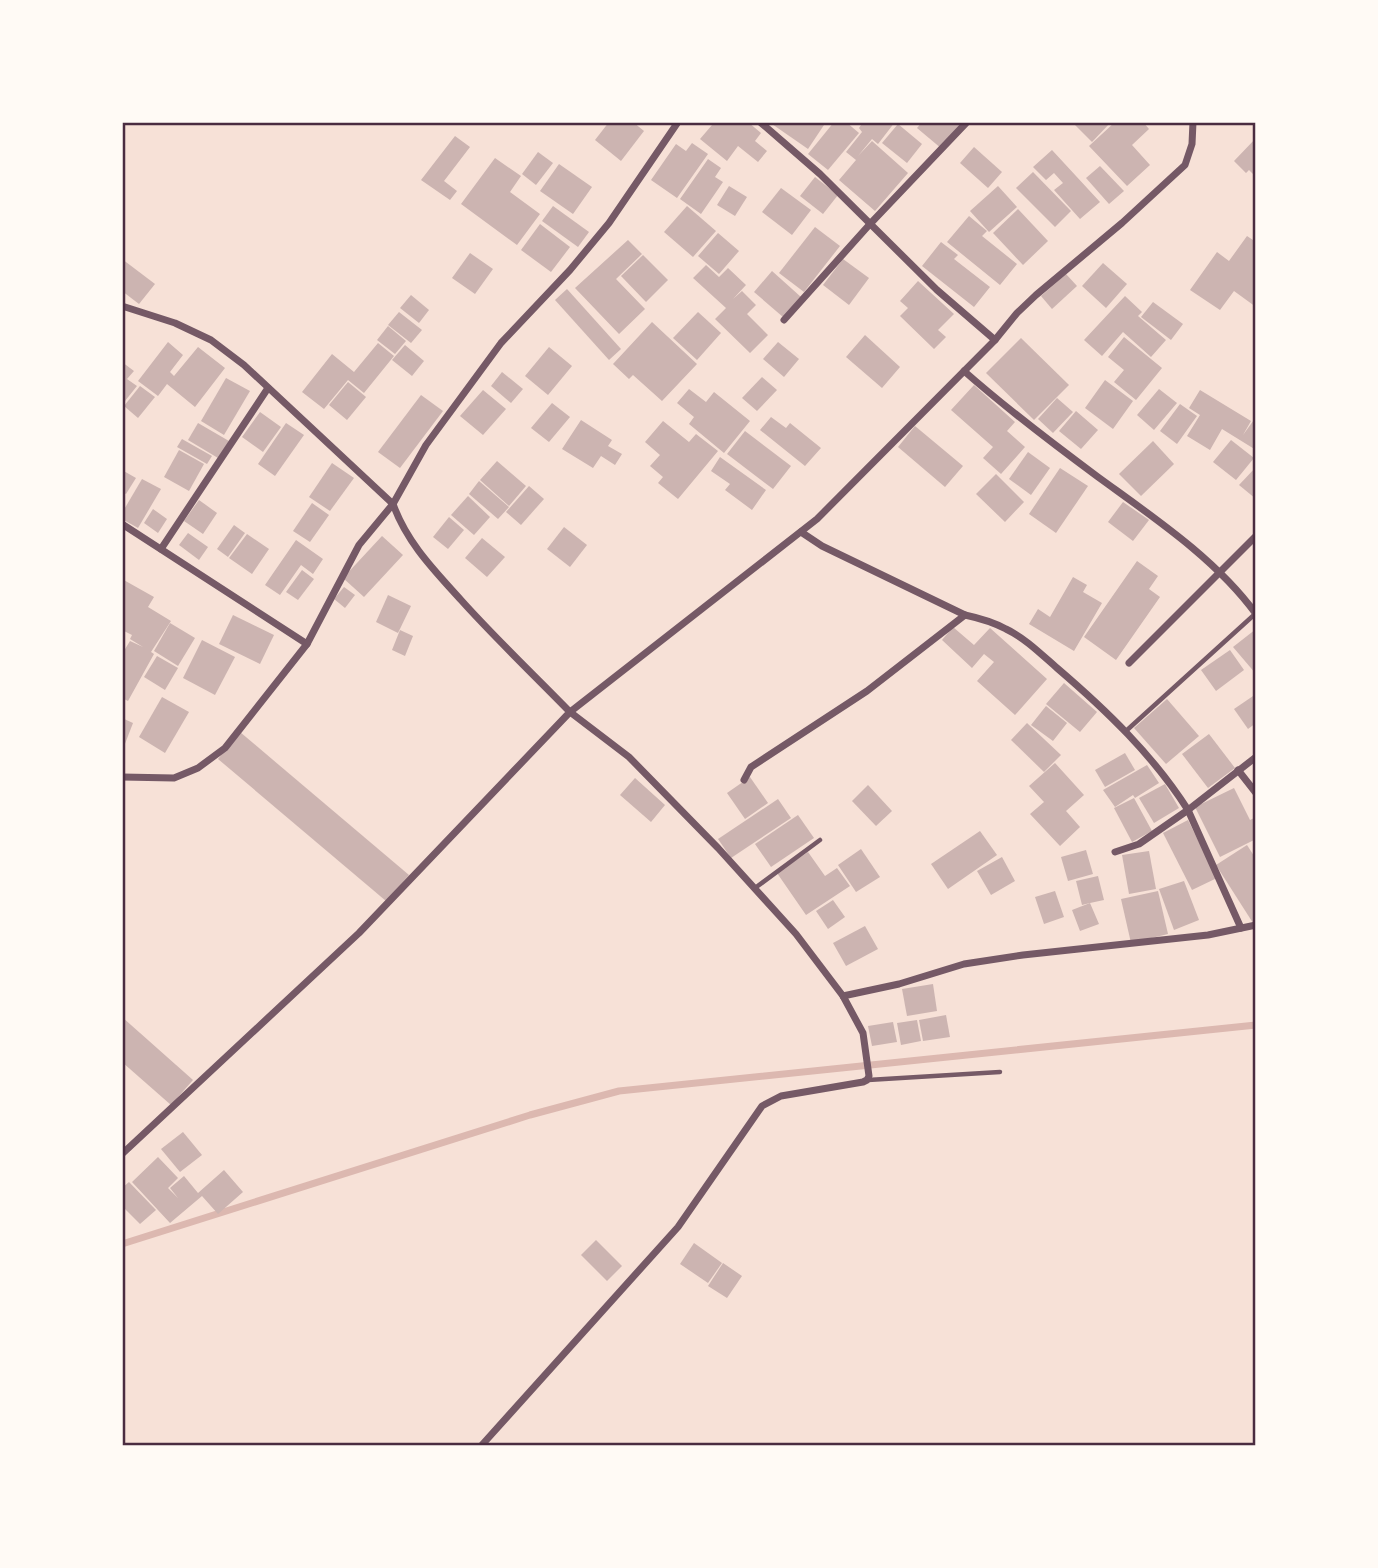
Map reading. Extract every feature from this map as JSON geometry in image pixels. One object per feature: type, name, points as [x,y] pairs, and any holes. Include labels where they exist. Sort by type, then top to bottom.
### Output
[{"type":"street","points":[[122,777],[174,778],[198,768],[233,739],[307,644],[359,544],[393,504],[426,445],[501,343],[570,270],[609,223],[678,122]]},
{"type":"street","points":[[760,122],[820,174],[937,290],[995,340]]},
{"type":"street","points":[[784,320],[967,122]]},
{"type":"street","points":[[122,1154],[359,933],[570,712],[801,532],[995,340],[1017,313],[1185,165],[1192,144],[1193,122]]},
{"type":"street","points":[[122,306],[175,323],[211,340],[244,365],[393,504],[401,526],[429,565],[475,616],[570,712],[629,757],[796,934],[843,996],[863,1033],[868,1078],[781,1096],[762,1106],[678,1227],[481,1446]]},
{"type":"street","points":[[964,371],[1020,419],[1157,519],[1219,574],[1255,614]]},
{"type":"street","points":[[161,549],[268,387]]},
{"type":"street","points":[[122,524],[307,644]]},
{"type":"street","points":[[801,532],[822,546],[965,615],[1007,629],[1032,646],[1126,731],[1173,786],[1206,844],[1241,928]]},
{"type":"street","points":[[1129,663],[1255,536]]},
{"type":"street","points":[[744,780],[751,767],[867,691],[965,615]]},
{"type":"street","points":[[1115,852],[1139,844],[1188,810],[1255,757]]},
{"type":"street","points":[[1238,770],[1255,793]]},
{"type":"street","points":[[843,996],[899,984],[964,964],[1208,934],[1255,925]]},
{"type":"lane","points":[[1126,731],[1255,614]]},
{"type":"lane","points":[[754,888],[820,840]]},
{"type":"lane","points":[[868,1078],[1000,1072]]},
{"type":"building","points":[[609,122],[633,122],[644,131],[621,161],[595,140]]},
{"type":"building","points":[[709,122],[748,122],[761,133],[755,141],[767,151],[758,162],[738,146],[727,161],[700,139],[712,125]]},
{"type":"building","points":[[826,122],[808,149],[772,124]]},
{"type":"building","points":[[834,122],[846,122],[859,133],[828,170],[808,154]]},
{"type":"building","points":[[863,122],[895,122],[878,144],[872,139],[858,156],[872,141],[908,173],[875,211],[839,180],[856,160],[846,152],[862,132],[859,128]]},
{"type":"building","points":[[922,122],[964,122],[942,149],[917,128]]},
{"type":"building","points":[[1072,122],[1111,122],[1092,142]]},
{"type":"building","points":[[1115,122],[1143,122],[1149,129],[1132,145],[1150,165],[1127,186],[1089,146]]},
{"type":"building","points":[[898,124],[922,144],[907,163],[882,143]]},
{"type":"building","points":[[455,136],[470,147],[444,181],[457,191],[450,200],[421,180]]},
{"type":"building","points":[[1256,138],[1256,177],[1249,170],[1246,173],[1234,161]]},
{"type":"building","points":[[692,143],[708,154],[677,198],[651,180],[676,144],[686,151]]},
{"type":"building","points":[[974,147],[1002,172],[988,188],[960,163]]},
{"type":"building","points":[[1052,150],[1100,202],[1080,219],[1054,190],[1063,183],[1054,173],[1046,180],[1033,167]]},
{"type":"building","points":[[538,152],[553,163],[536,185],[522,174]]},
{"type":"building","points":[[495,158],[521,176],[510,192],[540,214],[517,245],[461,204]]},
{"type":"building","points":[[708,159],[721,168],[715,177],[723,182],[701,214],[680,199]]},
{"type":"building","points":[[559,164],[592,187],[573,214],[540,191]]},
{"type":"building","points":[[1100,166],[1124,191],[1109,204],[1086,178]]},
{"type":"building","points":[[1033,172],[1071,211],[1055,227],[1016,188]]},
{"type":"building","points":[[815,177],[838,195],[823,214],[800,196]]},
{"type":"building","points":[[729,186],[747,197],[735,216],[717,205]]},
{"type":"building","points":[[998,186],[1017,207],[989,232],[970,211]]},
{"type":"building","points":[[781,188],[811,210],[792,235],[762,212]]},
{"type":"building","points":[[553,206],[589,232],[578,247],[542,221]]},
{"type":"building","points":[[687,206],[716,231],[693,257],[664,232]]},
{"type":"building","points":[[1018,209],[1048,241],[1023,265],[993,233]]},
{"type":"building","points":[[969,216],[987,231],[982,236],[1017,264],[1000,285],[947,242]]},
{"type":"building","points":[[540,224],[570,247],[551,272],[521,250]]},
{"type":"building","points":[[815,227],[840,246],[804,292],[779,273]]},
{"type":"building","points":[[718,233],[739,251],[719,274],[698,256]]},
{"type":"building","points":[[1247,236],[1256,242],[1256,307],[1234,291],[1220,310],[1190,290],[1217,252],[1229,261]]},
{"type":"building","points":[[628,240],[642,254],[616,279],[645,309],[619,334],[575,288]]},
{"type":"building","points":[[941,242],[958,255],[954,259],[990,287],[974,307],[922,266]]},
{"type":"building","points":[[470,253],[493,269],[475,294],[452,278]]},
{"type":"building","points":[[643,255],[668,280],[646,302],[621,276]]},
{"type":"building","points":[[122,259],[155,284],[139,304],[122,291]]},
{"type":"building","points":[[843,259],[869,278],[849,305],[823,285]]},
{"type":"building","points":[[1103,263],[1127,284],[1106,308],[1082,286]]},
{"type":"building","points":[[706,265],[719,277],[728,268],[746,285],[733,299],[742,291],[756,305],[747,314],[768,335],[750,353],[715,319],[726,308],[693,278]]},
{"type":"building","points":[[772,271],[801,297],[783,317],[754,292]]},
{"type":"building","points":[[1066,274],[1077,286],[1052,309],[1041,296]]},
{"type":"building","points":[[918,281],[954,314],[938,330],[946,337],[934,349],[900,316],[908,308],[900,301]]},
{"type":"building","points":[[567,289],[621,349],[609,360],[555,300]]},
{"type":"building","points":[[411,295],[429,310],[419,323],[400,308]]},
{"type":"building","points":[[1125,296],[1142,312],[1138,316],[1166,340],[1151,357],[1123,332],[1102,356],[1084,340]]},
{"type":"building","points":[[1153,302],[1183,324],[1171,340],[1141,317]]},
{"type":"building","points":[[399,312],[422,330],[411,343],[388,325]]},
{"type":"building","points":[[698,312],[721,333],[697,360],[673,338]]},
{"type":"building","points":[[652,322],[697,364],[662,401],[633,375],[629,379],[613,364]]},
{"type":"building","points":[[388,326],[406,341],[395,354],[377,340]]},
{"type":"building","points":[[865,335],[900,367],[882,388],[846,357]]},
{"type":"building","points":[[1124,337],[1162,368],[1136,400],[1114,382],[1124,370],[1108,357]]},
{"type":"building","points":[[1021,338],[1069,385],[1034,420],[986,373]]},
{"type":"building","points":[[168,342],[183,355],[170,372],[174,376],[198,347],[225,368],[195,407],[167,384],[158,396],[138,381]]},
{"type":"building","points":[[778,342],[799,359],[784,377],[763,359]]},
{"type":"building","points":[[378,343],[394,356],[364,393],[348,380],[324,409],[302,392],[332,354],[354,372]]},
{"type":"building","points":[[405,345],[424,361],[412,376],[392,360]]},
{"type":"building","points":[[549,347],[572,366],[548,395],[525,376]]},
{"type":"building","points":[[122,362],[134,371],[127,379],[137,386],[125,401],[122,399]]},
{"type":"building","points":[[502,372],[523,389],[511,403],[491,386]]},
{"type":"building","points":[[762,377],[777,390],[757,411],[742,398]]},
{"type":"building","points":[[226,378],[250,391],[224,435],[201,421]]},
{"type":"building","points":[[1105,380],[1133,401],[1113,429],[1085,408]]},
{"type":"building","points":[[348,382],[366,397],[347,420],[329,405]]},
{"type":"building","points":[[974,385],[1015,422],[1007,431],[1025,447],[1001,474],[983,458],[993,447],[951,410]]},
{"type":"building","points":[[140,386],[155,397],[138,418],[124,406]]},
{"type":"building","points":[[689,389],[706,402],[714,392],[750,421],[724,453],[689,424],[694,417],[677,403]]},
{"type":"building","points":[[1159,389],[1177,403],[1154,430],[1137,415]]},
{"type":"building","points":[[483,390],[506,409],[483,435],[460,416]]},
{"type":"building","points":[[1200,390],[1251,421],[1243,435],[1256,417],[1256,450],[1222,429],[1210,450],[1187,436],[1200,415],[1189,408]]},
{"type":"building","points":[[421,395],[443,411],[400,468],[378,452]]},
{"type":"building","points":[[1057,398],[1073,412],[1053,433],[1038,419]]},
{"type":"building","points":[[552,403],[570,417],[549,442],[531,428]]},
{"type":"building","points":[[1180,404],[1197,416],[1177,444],[1160,431]]},
{"type":"building","points":[[1076,411],[1098,430],[1081,449],[1059,431]]},
{"type":"building","points":[[260,412],[281,427],[263,452],[242,437]]},
{"type":"building","points":[[771,417],[786,428],[790,423],[821,448],[805,466],[760,430]]},
{"type":"building","points":[[581,420],[612,440],[608,446],[622,454],[615,465],[601,456],[593,468],[562,449]]},
{"type":"building","points":[[663,421],[689,442],[696,434],[718,451],[678,499],[658,483],[663,477],[650,466],[660,455],[645,442]]},
{"type":"building","points":[[198,423],[229,441],[218,458],[188,440]]},
{"type":"building","points":[[286,423],[304,435],[275,476],[258,464]]},
{"type":"building","points":[[915,426],[963,466],[945,487],[898,447]]},
{"type":"building","points":[[745,431],[791,466],[773,489],[727,454]]},
{"type":"building","points":[[182,439],[212,456],[207,464],[177,447]]},
{"type":"building","points":[[1231,440],[1254,458],[1236,480],[1213,462]]},
{"type":"building","points":[[1153,441],[1174,464],[1141,496],[1119,474]]},
{"type":"building","points":[[179,450],[204,464],[189,491],[164,477]]},
{"type":"building","points":[[1028,452],[1050,468],[1031,495],[1009,479]]},
{"type":"building","points":[[720,457],[766,490],[752,510],[725,490],[730,484],[711,471]]},
{"type":"building","points":[[497,461],[526,486],[509,506],[480,480]]},
{"type":"building","points":[[332,463],[354,478],[330,511],[309,497]]},
{"type":"building","points":[[1256,467],[1256,499],[1239,485]]},
{"type":"building","points":[[1060,468],[1088,486],[1056,533],[1029,514]]},
{"type":"building","points":[[122,470],[136,478],[126,494],[122,492]]},
{"type":"building","points":[[996,474],[1024,502],[1005,522],[976,494]]},
{"type":"building","points":[[142,479],[161,489],[138,528],[122,519],[122,513]]},
{"type":"building","points":[[479,481],[509,507],[498,519],[469,494]]},
{"type":"building","points":[[529,486],[544,499],[521,525],[506,512]]},
{"type":"building","points":[[468,496],[490,517],[474,535],[451,515]]},
{"type":"building","points":[[199,500],[217,513],[203,534],[184,521]]},
{"type":"building","points":[[1123,502],[1149,520],[1133,541],[1108,522]]},
{"type":"building","points":[[312,503],[329,515],[310,542],[293,531]]},
{"type":"building","points":[[153,509],[167,519],[158,533],[144,523]]},
{"type":"building","points":[[449,517],[464,530],[448,549],[433,537]]},
{"type":"building","points":[[234,525],[245,533],[228,557],[217,549]]},
{"type":"building","points":[[564,527],[587,545],[570,567],[547,549]]},
{"type":"building","points":[[188,533],[208,547],[199,560],[179,545]]},
{"type":"building","points":[[247,534],[269,549],[252,574],[229,558]]},
{"type":"building","points":[[382,536],[403,555],[364,597],[343,578]]},
{"type":"building","points":[[482,538],[505,557],[487,577],[465,558]]},
{"type":"building","points":[[296,540],[323,559],[313,574],[301,565],[280,595],[265,585]]},
{"type":"building","points":[[1137,561],[1158,576],[1149,589],[1160,597],[1116,660],[1084,637]]},
{"type":"building","points":[[302,570],[314,579],[298,600],[286,592]]},
{"type":"building","points":[[1073,577],[1087,585],[1083,592],[1102,603],[1074,651],[1029,624],[1038,609],[1050,617]]},
{"type":"building","points":[[122,579],[154,597],[148,607],[171,621],[151,652],[154,654],[128,701],[122,698],[122,654],[130,641],[143,647],[130,639],[132,635],[122,630]]},
{"type":"building","points":[[344,587],[355,595],[345,608],[334,599]]},
{"type":"building","points":[[388,595],[411,606],[398,633],[376,622]]},
{"type":"building","points":[[233,615],[274,635],[260,664],[219,644]]},
{"type":"building","points":[[170,623],[195,638],[178,666],[154,651]]},
{"type":"building","points":[[953,627],[974,645],[990,628],[1047,679],[1015,715],[977,681],[994,662],[984,654],[972,668],[942,640]]},
{"type":"building","points":[[1256,629],[1256,674],[1233,647]]},
{"type":"building","points":[[400,630],[413,636],[405,656],[392,650]]},
{"type":"building","points":[[202,640],[235,657],[215,695],[183,678]]},
{"type":"building","points":[[1230,650],[1244,670],[1216,691],[1201,670]]},
{"type":"building","points":[[157,656],[178,668],[165,690],[144,677]]},
{"type":"building","points":[[1064,683],[1097,712],[1080,732],[1046,704]]},
{"type":"building","points":[[1256,694],[1256,723],[1248,729],[1234,709]]},
{"type":"building","points":[[162,697],[189,712],[165,753],[139,737]]},
{"type":"building","points":[[1167,699],[1199,736],[1166,764],[1134,728]]},
{"type":"building","points":[[1046,706],[1067,723],[1053,741],[1031,725]]},
{"type":"building","points":[[122,718],[133,723],[123,749],[122,749]]},
{"type":"building","points":[[1027,723],[1061,755],[1044,772],[1011,740]]},
{"type":"building","points":[[240,732],[409,875],[386,901],[218,759]]},
{"type":"building","points":[[1209,734],[1235,768],[1208,788],[1182,754]]},
{"type":"building","points":[[1125,753],[1135,770],[1105,787],[1095,770]]},
{"type":"building","points":[[1055,763],[1084,795],[1066,811],[1080,827],[1060,846],[1030,814],[1044,802],[1029,786]]},
{"type":"building","points":[[1147,765],[1159,783],[1115,807],[1103,790]]},
{"type":"building","points":[[750,777],[768,803],[745,819],[727,793]]},
{"type":"building","points":[[635,778],[665,805],[651,822],[620,795]]},
{"type":"building","points":[[1165,784],[1179,808],[1154,823],[1139,798]]},
{"type":"building","points":[[868,785],[892,811],[876,826],[852,801]]},
{"type":"building","points":[[1234,788],[1250,820],[1256,817],[1256,839],[1220,857],[1195,807]]},
{"type":"building","points":[[1134,798],[1152,831],[1132,842],[1114,808]]},
{"type":"building","points":[[778,799],[791,818],[731,858],[718,839]]},
{"type":"building","points":[[798,815],[814,838],[771,867],[755,844]]},
{"type":"building","points":[[1188,820],[1217,878],[1192,890],[1163,833]]},
{"type":"building","points":[[980,831],[997,855],[948,889],[931,864]]},
{"type":"building","points":[[1247,845],[1256,859],[1256,921],[1253,923],[1216,865]]},
{"type":"building","points":[[861,849],[880,877],[856,892],[838,865]]},
{"type":"building","points":[[1086,850],[1093,874],[1068,881],[1061,857]]},
{"type":"building","points":[[1149,851],[1156,889],[1129,894],[1122,855]]},
{"type":"building","points":[[808,852],[825,876],[837,868],[850,886],[806,915],[777,873]]},
{"type":"building","points":[[1002,857],[1015,881],[991,895],[977,871]]},
{"type":"building","points":[[1098,876],[1104,900],[1082,905],[1076,881]]},
{"type":"building","points":[[1184,881],[1199,920],[1174,930],[1159,889]]},
{"type":"building","points":[[1055,891],[1064,917],[1044,924],[1035,897]]},
{"type":"building","points":[[1158,891],[1168,934],[1131,943],[1121,899]]},
{"type":"building","points":[[833,900],[845,917],[828,929],[816,911]]},
{"type":"building","points":[[1090,903],[1099,924],[1080,931],[1072,910]]},
{"type":"building","points":[[865,926],[878,949],[846,966],[833,943]]},
{"type":"building","points":[[933,984],[937,1011],[907,1016],[902,989]]},
{"type":"building","points":[[946,1015],[950,1037],[923,1041],[919,1020]]},
{"type":"building","points":[[122,1017],[193,1080],[171,1105],[122,1062]]},
{"type":"building","points":[[917,1020],[921,1041],[901,1045],[897,1023]]},
{"type":"building","points":[[893,1022],[897,1042],[872,1046],[868,1026]]},
{"type":"building","points":[[183,1132],[202,1155],[180,1172],[161,1149]]},
{"type":"building","points":[[158,1157],[178,1178],[168,1188],[178,1198],[170,1188],[184,1176],[198,1193],[224,1170],[243,1192],[218,1214],[202,1196],[170,1223],[132,1182]]},
{"type":"building","points":[[129,1182],[156,1210],[140,1224],[122,1206],[122,1188]]},
{"type":"building","points":[[596,1240],[622,1266],[607,1281],[581,1255]]},
{"type":"building","points":[[694,1243],[722,1263],[708,1283],[680,1264]]},
{"type":"building","points":[[723,1263],[742,1276],[727,1298],[708,1286]]},
{"type":"waterway","points":[[122,1244],[530,1115],[619,1091],[1256,1025]]}]
